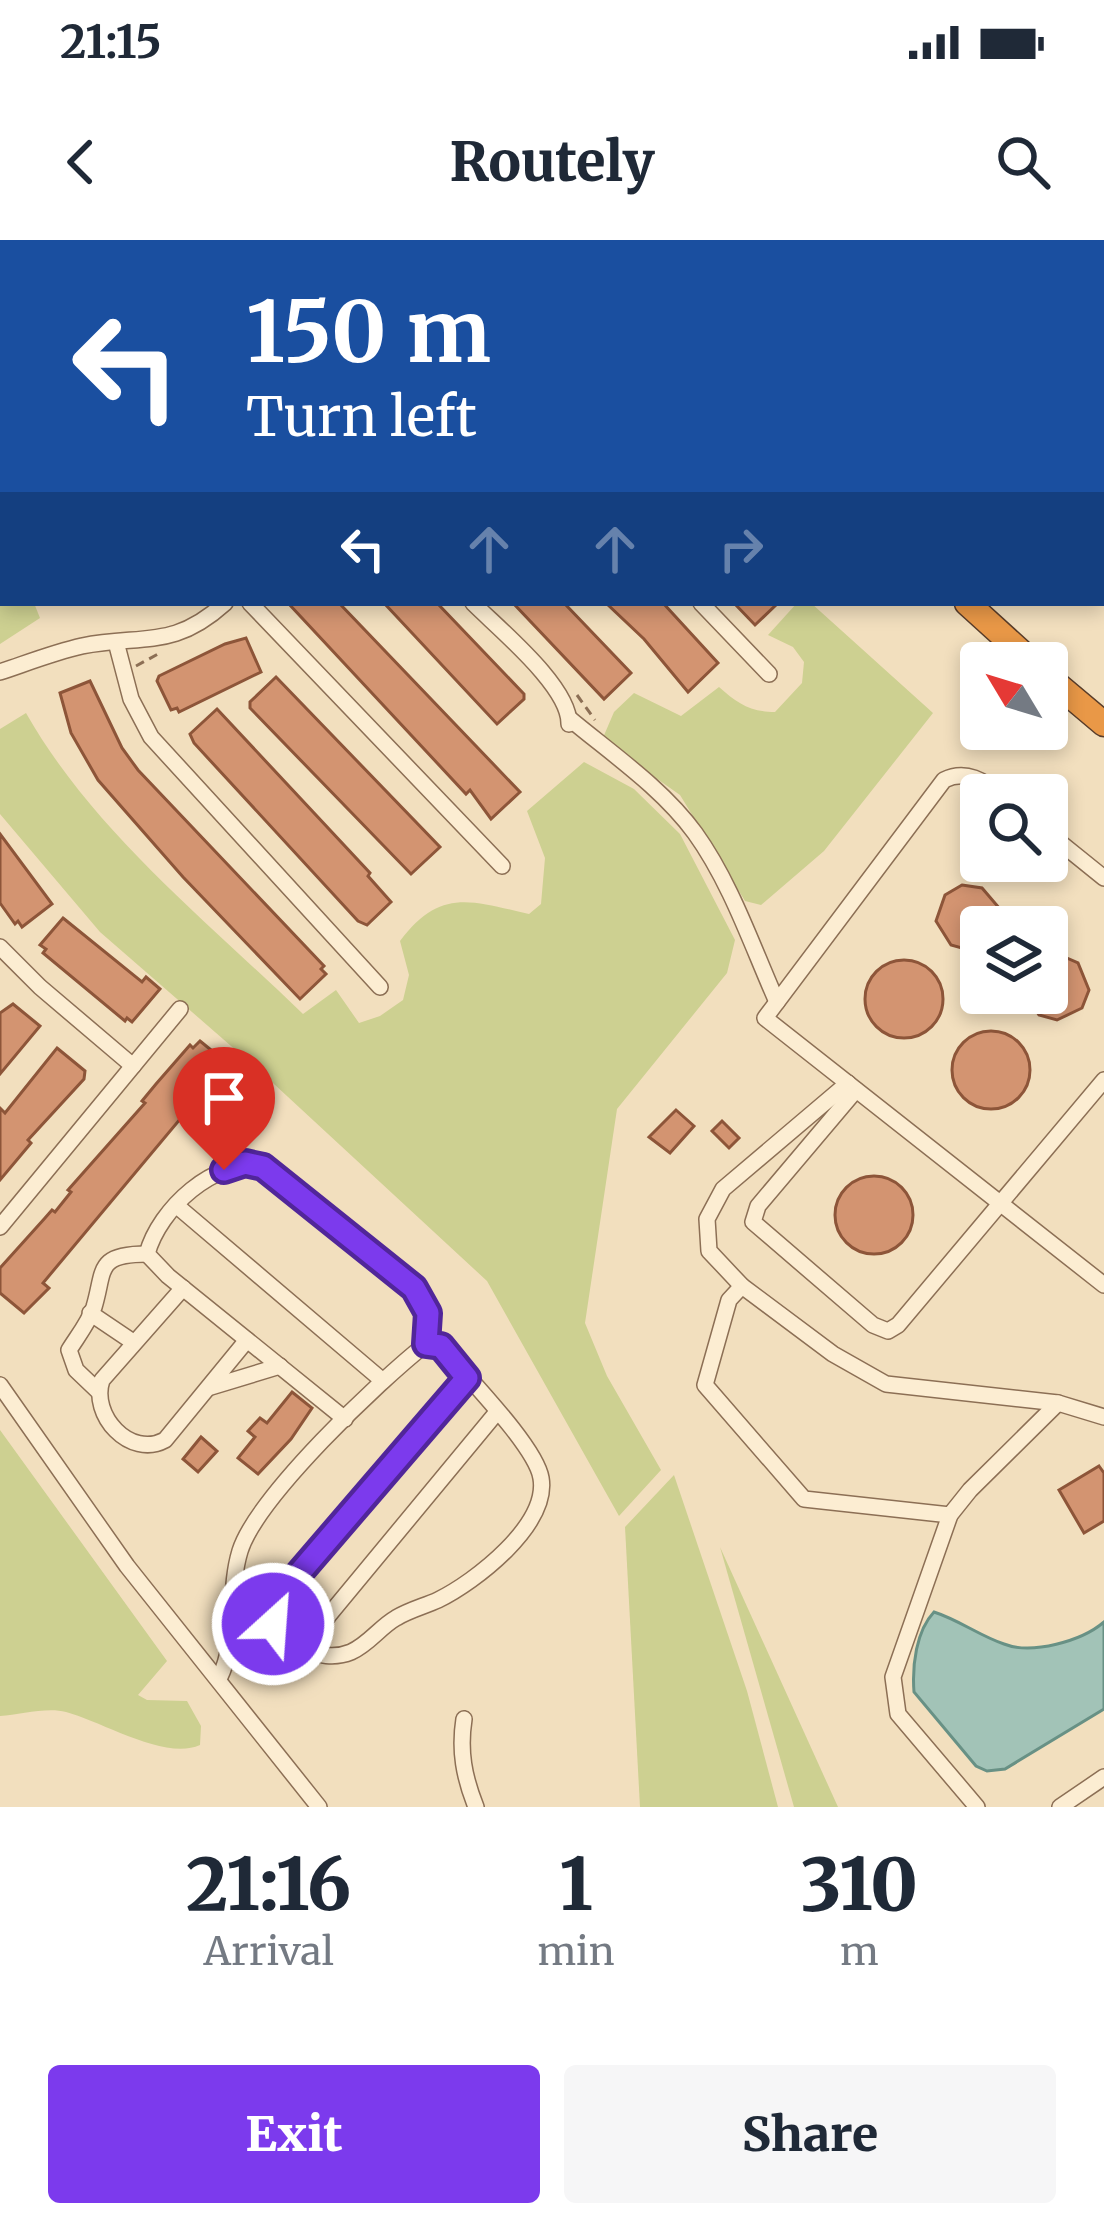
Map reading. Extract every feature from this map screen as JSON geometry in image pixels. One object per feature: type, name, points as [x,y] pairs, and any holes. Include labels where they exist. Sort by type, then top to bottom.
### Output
[{"type":"highway","points":[[971,606],[1010,642]]},
{"type":"highway","points":[[1068,694],[1104,724]]},
{"type":"street","points":[[0,672],[69,649],[164,639],[202,622],[221,606]]},
{"type":"street","points":[[253,606],[502,866]]},
{"type":"street","points":[[476,606],[565,700],[569,723],[664,800],[695,833],[728,892],[777,1002]]},
{"type":"street","points":[[704,606],[770,674]]},
{"type":"street","points":[[116,642],[131,699],[151,736],[380,987]]},
{"type":"street","points":[[960,776],[944,780],[765,1018],[1104,1285]]},
{"type":"street","points":[[1068,849],[1104,878]]},
{"type":"street","points":[[3,959],[133,1066]]},
{"type":"street","points":[[0,1227],[180,1009]]},
{"type":"street","points":[[852,1086],[758,1206],[753,1222],[873,1325],[888,1331],[898,1325],[1104,1080]]},
{"type":"street","points":[[852,1086],[723,1190],[706,1219],[710,1252],[742,1286],[833,1354],[886,1384],[1058,1403],[1104,1417]]},
{"type":"street","points":[[147,1254],[152,1235],[194,1189],[245,1163],[263,1167],[414,1288],[428,1313],[426,1344],[323,1439],[243,1541],[235,1581],[232,1643],[219,1679]]},
{"type":"street","points":[[177,1206],[383,1382]]},
{"type":"street","points":[[98,1391],[70,1360],[69,1350],[90,1313],[99,1275],[107,1264],[129,1254],[147,1254],[345,1419]]},
{"type":"street","points":[[742,1286],[729,1300],[705,1385],[804,1499],[950,1515]]},
{"type":"street","points":[[183,1288],[102,1380],[98,1391],[97,1405],[108,1421],[137,1446],[151,1448],[165,1440],[247,1340]]},
{"type":"street","points":[[90,1313],[134,1342]]},
{"type":"street","points":[[426,1344],[441,1346],[527,1448],[541,1477],[541,1496],[530,1520],[493,1565],[442,1598],[396,1618],[352,1652],[336,1655],[306,1649],[283,1637],[270,1611],[277,1599],[467,1378]]},
{"type":"street","points":[[211,1387],[280,1366]]},
{"type":"street","points":[[0,1385],[114,1549],[319,1807]]},
{"type":"street","points":[[977,1807],[898,1714],[893,1677],[950,1515],[1058,1403]]},
{"type":"street","points":[[306,1649],[496,1412]]},
{"type":"street","points":[[464,1719],[460,1742],[476,1807]]},
{"type":"street","points":[[1060,1807],[1104,1777]]},
{"type":"path","points":[[134,671],[140,660],[164,652]]},
{"type":"green space","points":[[0,606],[35,606],[40,618],[0,644]]},
{"type":"green space","points":[[794,606],[814,606],[933,713],[824,851],[761,905],[745,901],[680,795],[602,740],[614,712],[634,693],[681,716],[719,687],[744,706],[775,712],[802,683],[804,662],[793,647],[768,635]]},
{"type":"green space","points":[[26,713],[53,756],[118,836],[303,1014],[336,990],[359,1023],[403,1000],[409,975],[400,941],[429,912],[443,905],[474,903],[529,914],[541,904],[545,858],[527,811],[584,762],[634,789],[680,834],[735,940],[727,973],[617,1109],[585,1323],[607,1376],[661,1470],[619,1516],[487,1281],[261,1072],[100,932],[0,814],[0,729]]},
{"type":"green space","points":[[0,1430],[167,1661],[138,1695],[147,1700],[187,1701],[201,1726],[200,1745],[186,1749],[151,1744],[58,1711],[0,1716]]},
{"type":"green space","points":[[674,1475],[747,1691],[778,1807],[640,1807],[625,1527]]},
{"type":"green space","points":[[720,1547],[838,1807],[794,1807]]},
{"type":"water","points":[[934,1612],[995,1641],[1028,1648],[1070,1640],[1104,1622],[1104,1709],[1005,1769],[987,1771],[976,1766],[914,1692],[917,1649]]},
{"type":"building","points":[[291,606],[342,606],[520,792],[491,819],[470,790],[466,794]]},
{"type":"building","points":[[387,606],[440,606],[524,694],[497,724]]},
{"type":"building","points":[[516,606],[567,606],[631,673],[604,699]]},
{"type":"building","points":[[609,606],[666,606],[718,663],[688,692]]},
{"type":"building","points":[[737,606],[775,606],[755,625]]},
{"type":"building","points":[[246,638],[261,672],[179,712],[171,710],[159,676]]},
{"type":"building","points":[[276,677],[440,847],[411,874],[250,708],[250,702]]},
{"type":"building","points":[[90,681],[122,748],[138,770],[324,966],[321,969],[326,974],[300,999],[98,780],[71,733],[60,693]]},
{"type":"building","points":[[217,709],[370,873],[391,902],[367,925],[358,921],[194,743],[190,734]]},
{"type":"building","points":[[0,834],[52,904],[22,927],[0,903]]},
{"type":"building","points":[[962,885],[982,888],[997,906],[960,906],[960,948],[951,945],[936,921],[945,895]]},
{"type":"building","points":[[63,918],[142,982],[146,977],[160,989],[132,1022],[43,953],[46,949],[40,945]]},
{"type":"building","points":[[1068,959],[1078,963],[1089,990],[1082,1008],[1057,1020],[1039,1015],[1068,1014]]},
{"type":"building","points":[[904,960],[932,971],[943,999],[932,1027],[904,1038],[876,1027],[865,999],[876,971]]},
{"type":"building","points":[[13,1004],[40,1026],[0,1074],[0,1013]]},
{"type":"building","points":[[991,1031],[1019,1042],[1030,1070],[1019,1098],[991,1109],[963,1098],[952,1070],[963,1042]]},
{"type":"building","points":[[200,1041],[227,1063],[43,1283],[49,1288],[24,1313],[0,1293],[0,1268],[55,1212],[71,1192],[68,1190],[190,1045],[193,1048]]},
{"type":"building","points":[[57,1048],[85,1071],[84,1079],[28,1140],[31,1143],[0,1180],[0,1108],[5,1113]]},
{"type":"building","points":[[676,1110],[694,1126],[670,1153],[649,1137]]},
{"type":"building","points":[[225,1111],[238,1123],[213,1152],[200,1140]]},
{"type":"building","points":[[722,1121],[739,1138],[729,1148],[712,1131]]},
{"type":"building","points":[[874,1176],[902,1187],[913,1215],[902,1243],[874,1254],[846,1243],[835,1215],[846,1187]]},
{"type":"building","points":[[292,1392],[312,1408],[258,1474],[238,1458],[255,1437],[248,1431],[260,1418],[267,1423]]},
{"type":"building","points":[[201,1437],[217,1451],[198,1472],[183,1459]]},
{"type":"building","points":[[1099,1466],[1104,1473],[1104,1521],[1084,1533],[1059,1490]]},
{"type":"route","points":[[224,1170],[245,1163],[263,1167],[414,1288],[428,1313],[426,1344],[441,1346],[467,1378],[277,1599],[270,1611],[273,1624]]}]
